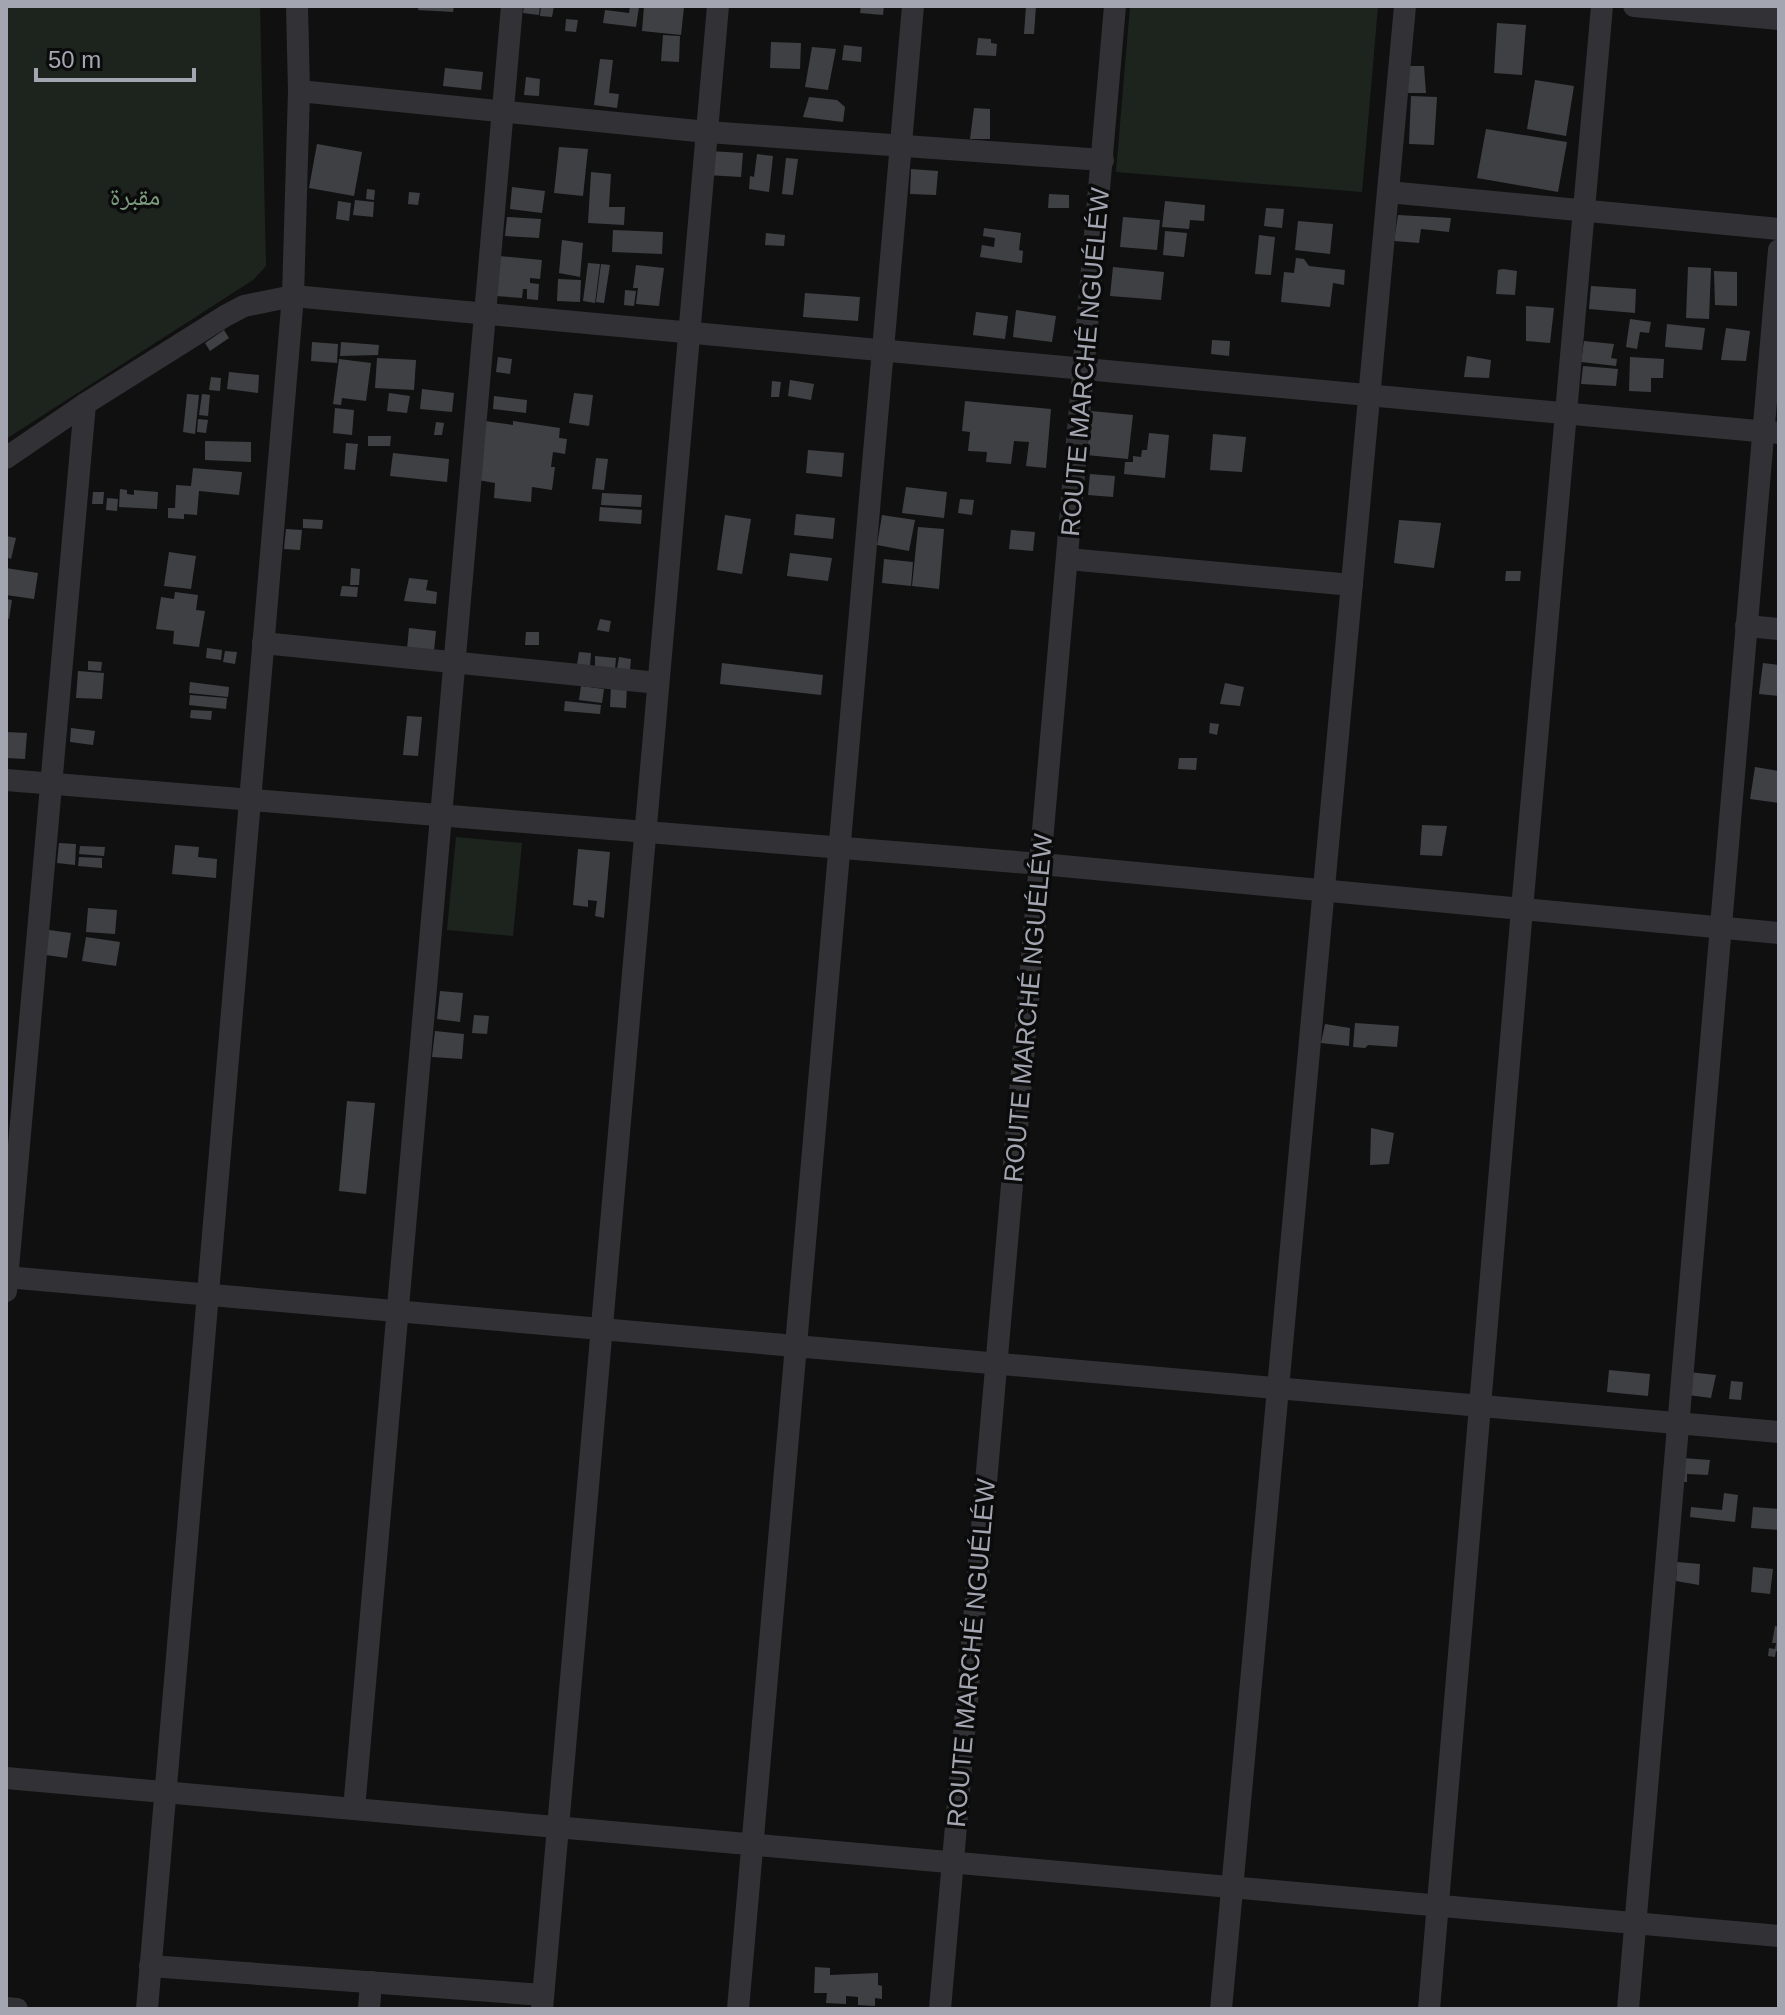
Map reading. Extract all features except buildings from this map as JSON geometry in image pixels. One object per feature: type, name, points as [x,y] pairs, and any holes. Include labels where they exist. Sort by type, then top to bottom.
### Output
[{"type":"street","points":[[147,2009],[293,296],[299,91],[297,6]]},
{"type":"street","points":[[354,1809],[512,6]]},
{"type":"street","points":[[150,1966],[371,1982],[542,2002],[718,6]]},
{"type":"street","points":[[738,2009],[913,6]]},
{"type":"street","name":"ROUTE MARCHÉ NGUÉLÉW","points":[[940,2009],[1115,6]]},
{"type":"street","points":[[1221,2009],[1405,6]]},
{"type":"street","points":[[1429,2009],[1602,6]]},
{"type":"street","points":[[1634,6],[1779,19]]},
{"type":"street","points":[[299,91],[707,132],[1103,160]]},
{"type":"street","points":[[1388,192],[1779,229]]},
{"type":"street","points":[[1628,2009],[1746,626],[1771,432],[1779,250]]},
{"type":"street","points":[[6,458],[85,404],[244,306],[293,296],[1771,432]]},
{"type":"street","points":[[85,404],[6,1282],[208,1293],[1779,1432]]},
{"type":"street","points":[[1068,559],[1352,585]]},
{"type":"street","points":[[1746,626],[1779,629]]},
{"type":"street","points":[[263,643],[658,683]]},
{"type":"street","points":[[6,780],[1041,864],[1779,933]]},
{"type":"street","points":[[6,1778],[1779,1936]]},
{"type":"street","points":[[369,2009],[371,1982]]},
{"type":"street","points":[[6,2008],[17,2009]]},
{"type":"green space","name":"مقبرة","points":[[6,6],[260,6],[266,266],[253,280],[6,439]]},
{"type":"green space","points":[[1130,6],[1378,6],[1362,192],[1116,172]]},
{"type":"green space","points":[[456,837],[522,843],[513,936],[447,930]]}]
